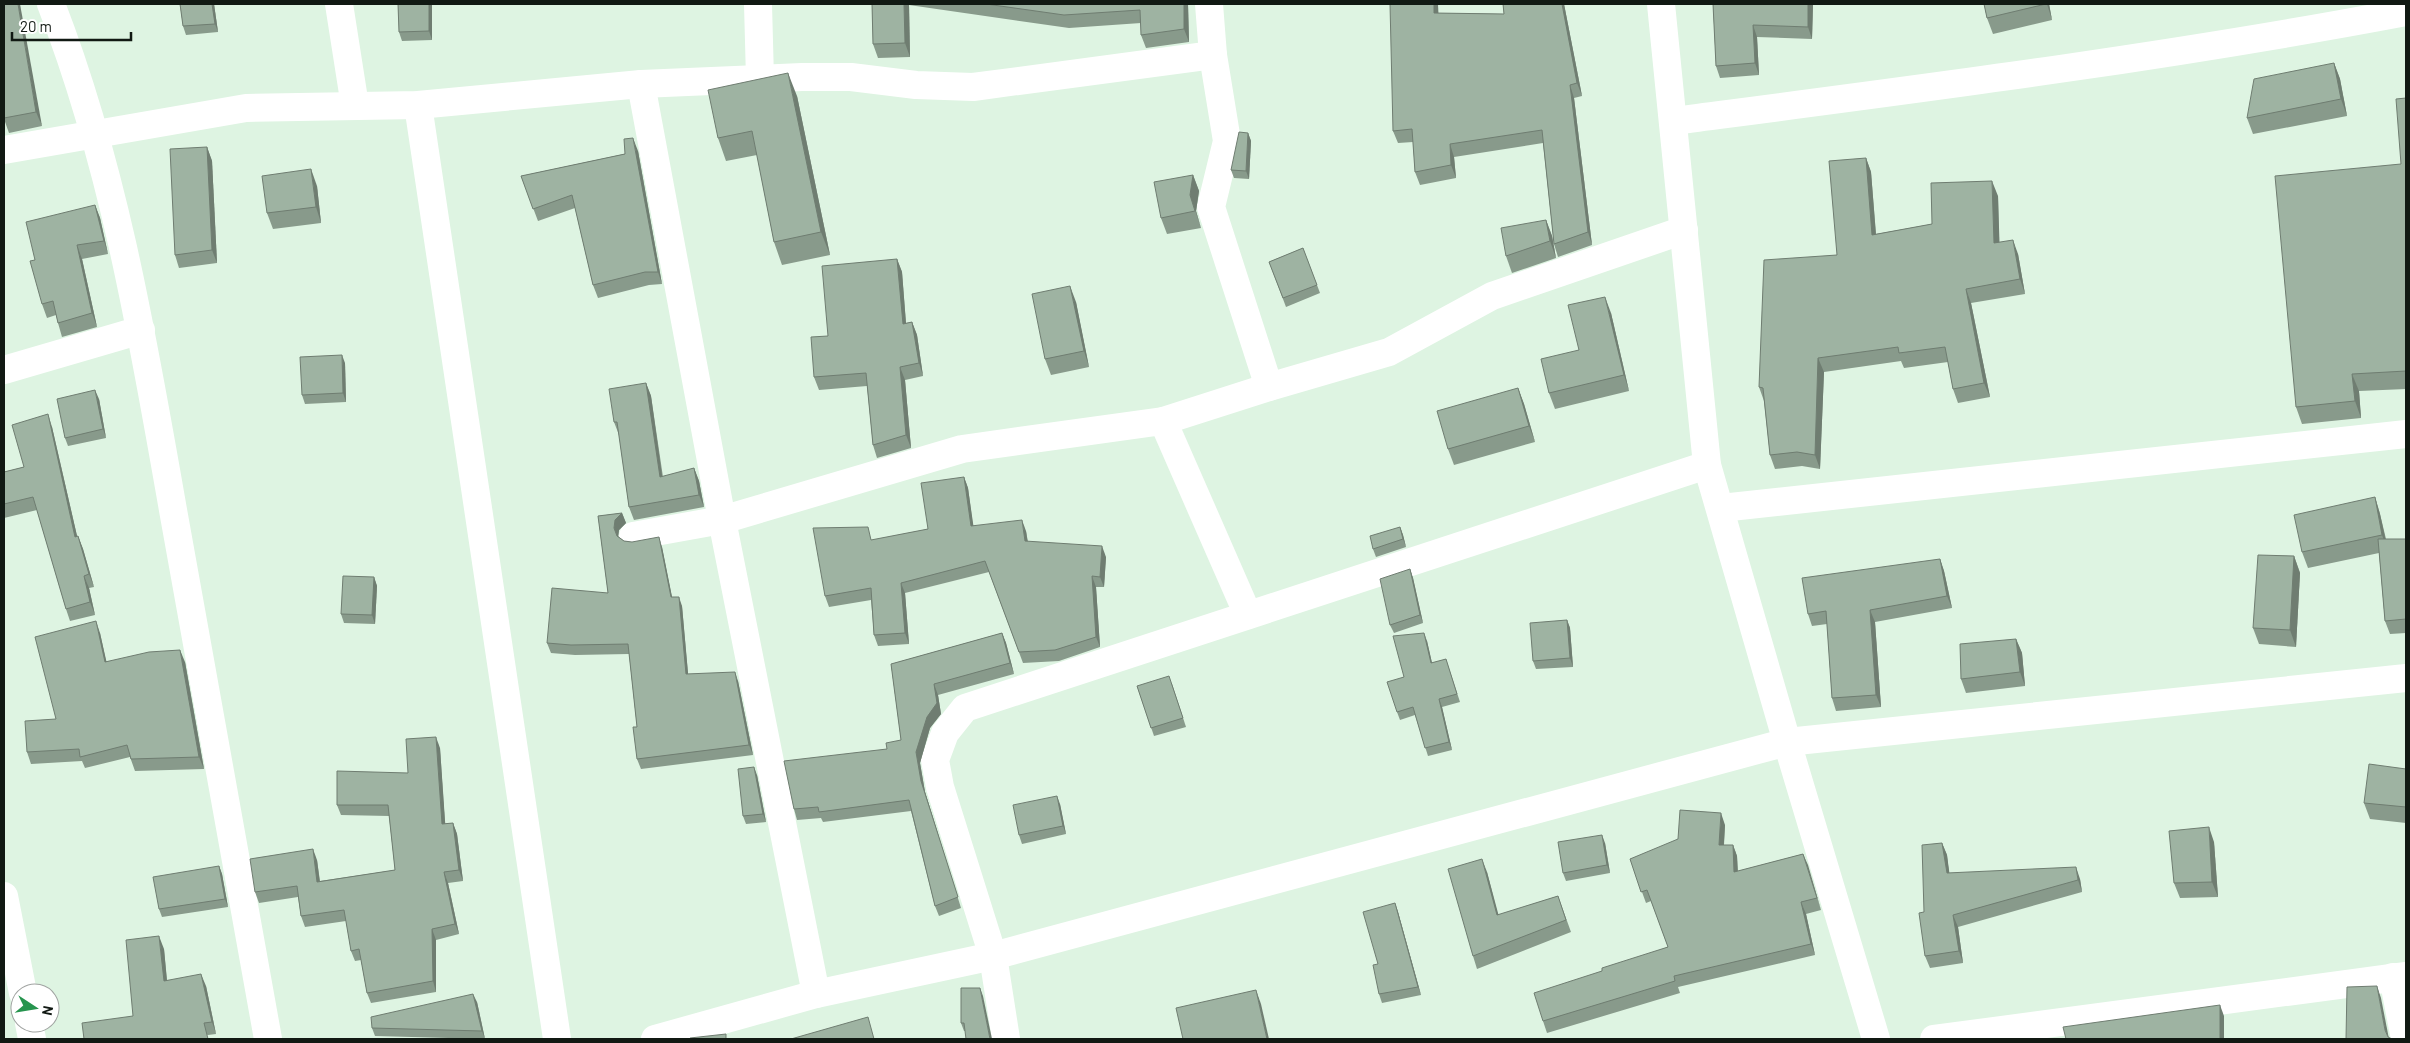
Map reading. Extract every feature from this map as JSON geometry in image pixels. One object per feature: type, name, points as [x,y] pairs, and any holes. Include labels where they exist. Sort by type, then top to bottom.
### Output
[{"type":"street","points":[[51,4],[72,60],[95,132],[141,330],[268,1039]]},
{"type":"street","points":[[339,4],[355,106]]},
{"type":"street","points":[[758,4],[760,79]]},
{"type":"street","points":[[1209,4],[1213,56],[1228,141],[1211,207],[1269,387]]},
{"type":"street","points":[[1661,4],[1707,464],[1787,742],[1876,1039]]},
{"type":"street","points":[[1673,121],[2055,71],[2264,39],[2406,12]]},
{"type":"street","points":[[4,150],[95,132],[246,108],[418,105],[641,84],[760,79],[850,77],[916,85],[973,87],[1213,56]]},
{"type":"street","points":[[641,84],[722,520],[816,994]]},
{"type":"street","points":[[418,105],[557,1039]]},
{"type":"street","points":[[633,536],[722,520],[962,449],[1163,421],[1269,387],[1389,352],[1492,296],[1684,230]]},
{"type":"street","points":[[4,370],[141,330]]},
{"type":"street","points":[[1163,421],[1248,615]]},
{"type":"street","points":[[1721,508],[2406,434]]},
{"type":"street","points":[[1006,1039],[993,956],[940,787],[935,760],[945,732],[965,708],[1707,464]]},
{"type":"street","points":[[655,1039],[816,994],[993,956],[1787,742],[2406,678]]},
{"type":"street","points":[[4,896],[21,983]]},
{"type":"street","points":[[1934,1039],[2400,976],[2405,1039]]},
{"type":"building","points":[[4,4],[18,4],[36,112],[4,118]]},
{"type":"building","points":[[180,4],[212,4],[215,24],[183,26]]},
{"type":"building","points":[[398,4],[429,4],[429,31],[399,32]]},
{"type":"building","points":[[872,4],[904,4],[905,43],[873,44]]},
{"type":"building","points":[[986,4],[1184,4],[1184,29],[1141,35],[1140,10],[1064,15]]},
{"type":"building","points":[[1390,4],[1434,4],[1434,13],[1504,14],[1503,4],[1562,4],[1577,83],[1570,85],[1588,232],[1554,244],[1542,130],[1450,144],[1451,165],[1415,172],[1412,129],[1393,131]]},
{"type":"building","points":[[1713,4],[1808,4],[1808,27],[1753,25],[1755,63],[1716,66]]},
{"type":"building","points":[[1984,4],[2046,4],[1987,18]]},
{"type":"building","points":[[2334,63],[2341,99],[2247,118],[2254,79]]},
{"type":"building","points":[[788,73],[821,232],[774,242],[752,131],[718,138],[708,90]]},
{"type":"building","points":[[2406,98],[2406,371],[2352,374],[2355,401],[2296,407],[2275,176],[2401,164],[2396,99]]},
{"type":"building","points":[[1239,132],[1248,133],[1246,171],[1231,170]]},
{"type":"building","points":[[633,138],[658,272],[645,272],[593,285],[572,195],[533,209],[521,176],[625,154],[624,139]]},
{"type":"building","points":[[207,147],[212,250],[175,255],[170,149]]},
{"type":"building","points":[[1866,158],[1872,235],[1932,224],[1931,183],[1992,181],[1994,243],[2013,240],[2020,279],[1966,289],[1984,383],[1953,389],[1945,347],[1899,353],[1898,347],[1818,358],[1815,455],[1797,452],[1770,455],[1763,388],[1759,387],[1764,260],[1837,255],[1829,161]]},
{"type":"building","points":[[311,169],[316,207],[267,213],[262,176]]},
{"type":"building","points":[[1193,175],[1190,195],[1195,211],[1161,218],[1154,182]]},
{"type":"building","points":[[95,205],[104,241],[77,245],[92,313],[58,323],[53,301],[42,304],[30,261],[35,260],[26,222]]},
{"type":"building","points":[[1546,220],[1550,241],[1506,256],[1501,228]]},
{"type":"building","points":[[1303,248],[1317,285],[1283,298],[1269,262]]},
{"type":"building","points":[[897,259],[903,324],[912,322],[919,363],[900,367],[906,435],[873,445],[866,373],[814,377],[811,337],[828,336],[822,266]]},
{"type":"building","points":[[1070,286],[1084,351],[1045,359],[1032,294]]},
{"type":"building","points":[[1605,297],[1624,375],[1549,393],[1541,359],[1579,350],[1568,305]]},
{"type":"building","points":[[342,355],[343,393],[302,395],[300,357]]},
{"type":"building","points":[[646,383],[660,477],[694,468],[699,495],[629,507],[617,422],[614,422],[609,389]]},
{"type":"building","points":[[1518,388],[1529,426],[1448,449],[1437,411]]},
{"type":"building","points":[[95,390],[103,429],[65,438],[57,399]]},
{"type":"building","points":[[48,414],[75,537],[78,536],[89,574],[84,576],[90,602],[66,609],[33,497],[4,504],[4,472],[24,467],[12,425]]},
{"type":"building","points":[[964,477],[971,526],[1022,520],[1025,541],[1102,546],[1100,577],[1092,576],[1096,637],[1055,650],[1019,652],[985,561],[901,583],[905,633],[874,635],[871,588],[825,596],[813,528],[868,527],[871,540],[928,529],[921,483]]},
{"type":"building","points":[[2375,497],[2382,535],[2302,552],[2294,515]]},
{"type":"building","points":[[622,513],[615,520],[614,528],[617,536],[624,541],[632,542],[659,537],[671,597],[679,597],[686,674],[735,672],[749,745],[637,759],[633,727],[637,727],[628,644],[571,645],[547,643],[552,588],[608,593],[598,516]]},
{"type":"building","points":[[1400,527],[1403,539],[1373,549],[1370,536]]},
{"type":"building","points":[[2378,539],[2406,539],[2406,619],[2385,621]]},
{"type":"building","points":[[2258,555],[2294,556],[2290,630],[2253,628]]},
{"type":"building","points":[[1940,559],[1947,596],[1870,610],[1876,695],[1832,698],[1826,611],[1808,614],[1802,578]]},
{"type":"building","points":[[1410,569],[1420,615],[1390,625],[1380,579]]},
{"type":"building","points":[[343,576],[374,577],[372,615],[341,614]]},
{"type":"building","points":[[1567,620],[1570,658],[1533,661],[1530,623]]},
{"type":"building","points":[[96,621],[105,662],[149,652],[180,650],[199,757],[131,759],[127,745],[80,757],[79,749],[27,752],[25,721],[56,719],[35,637]]},
{"type":"building","points":[[1002,633],[1010,663],[934,684],[937,703],[927,717],[916,752],[921,781],[958,897],[935,906],[909,800],[819,812],[818,807],[794,809],[784,761],[887,749],[886,743],[901,740],[891,664]]},
{"type":"building","points":[[1424,633],[1431,663],[1446,659],[1457,694],[1439,699],[1449,742],[1425,748],[1413,707],[1397,712],[1387,682],[1404,677],[1393,636]]},
{"type":"building","points":[[2016,639],[2020,672],[1961,679],[1960,644]]},
{"type":"building","points":[[1169,676],[1183,718],[1151,728],[1137,686]]},
{"type":"building","points":[[436,737],[442,824],[453,823],[459,870],[444,872],[455,924],[432,929],[433,981],[367,993],[359,949],[351,951],[344,910],[301,916],[297,886],[255,892],[250,859],[313,849],[317,882],[395,870],[388,805],[337,805],[337,771],[408,773],[406,739]]},
{"type":"building","points":[[2369,764],[2406,769],[2406,807],[2364,803]]},
{"type":"building","points":[[754,767],[763,814],[743,816],[738,769]]},
{"type":"building","points":[[1057,796],[1063,826],[1019,835],[1013,805]]},
{"type":"building","points":[[1680,810],[1721,813],[1719,845],[1733,845],[1734,872],[1803,854],[1817,898],[1801,902],[1811,944],[1674,976],[1675,981],[1543,1021],[1534,993],[1602,971],[1602,968],[1668,947],[1647,890],[1641,892],[1630,859],[1678,839]]},
{"type":"building","points":[[2209,827],[2212,882],[2174,883],[2169,831]]},
{"type":"building","points":[[1602,835],[1607,865],[1563,873],[1558,842]]},
{"type":"building","points":[[1942,843],[1947,873],[2076,867],[2078,880],[1953,915],[1959,951],[1925,956],[1919,913],[1924,912],[1922,845]]},
{"type":"building","points":[[1482,859],[1497,915],[1558,896],[1566,920],[1473,956],[1448,869]]},
{"type":"building","points":[[219,866],[225,899],[159,909],[153,877]]},
{"type":"building","points":[[1395,903],[1418,987],[1379,994],[1373,965],[1378,964],[1363,912]]},
{"type":"building","points":[[159,936],[164,981],[201,974],[212,1022],[204,1023],[208,1039],[84,1039],[82,1023],[133,1016],[126,940]]},
{"type":"building","points":[[2377,986],[2385,1030],[2388,1037],[2392,1039],[2346,1039],[2347,987]]},
{"type":"building","points":[[961,988],[980,988],[990,1039],[966,1039],[964,1023],[961,1023]]},
{"type":"building","points":[[1256,990],[1267,1039],[1183,1039],[1176,1008]]},
{"type":"building","points":[[473,994],[482,1031],[372,1028],[371,1017]]},
{"type":"building","points":[[2220,1005],[2220,1039],[2066,1039],[2063,1027]]},
{"type":"building","points":[[868,1017],[874,1039],[791,1039]]},
{"type":"building","points":[[726,1034],[726,1039],[690,1039],[690,1038]]}]
